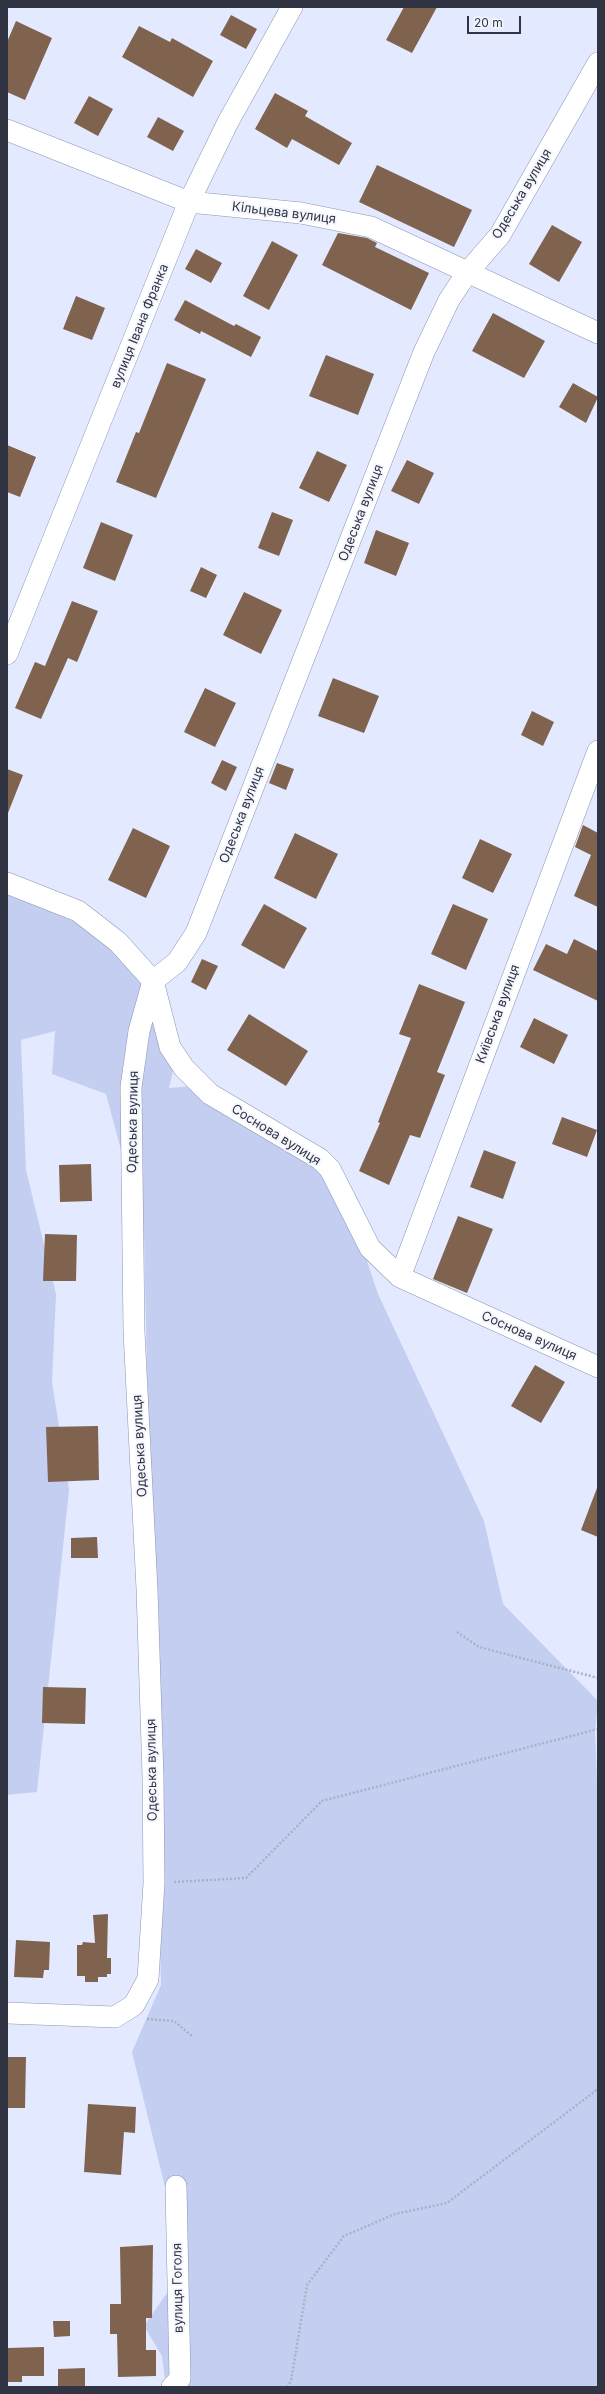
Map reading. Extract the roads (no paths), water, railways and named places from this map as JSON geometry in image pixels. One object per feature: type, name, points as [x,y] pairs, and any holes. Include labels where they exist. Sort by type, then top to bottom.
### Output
[{"type":"street","name":"вулиця Івана Франка","points":[[7,654],[189,202],[228,122],[292,7]]},
{"type":"street","name":"Одеська вулиця","points":[[7,2013],[115,2017],[134,2005],[148,1979],[154,1883],[147,1589],[134,1331],[132,1095],[139,1031],[153,981],[177,962],[196,933],[424,352],[449,300],[467,273],[500,235],[598,63]]},
{"type":"street","name":"Кільцева вулиця","points":[[7,130],[189,202],[301,213],[371,227],[467,273],[598,332]]},
{"type":"street","name":"Київська вулиця","points":[[400,1277],[598,751]]},
{"type":"street","name":"Соснова вулиця","points":[[7,883],[78,911],[118,942],[153,981],[170,1047],[184,1068],[210,1094],[320,1159],[330,1169],[370,1248],[400,1277],[598,1367]]},
{"type":"street","name":"вулиця Гоголя","points":[[172,2387],[180,2379],[176,2186]]}]
